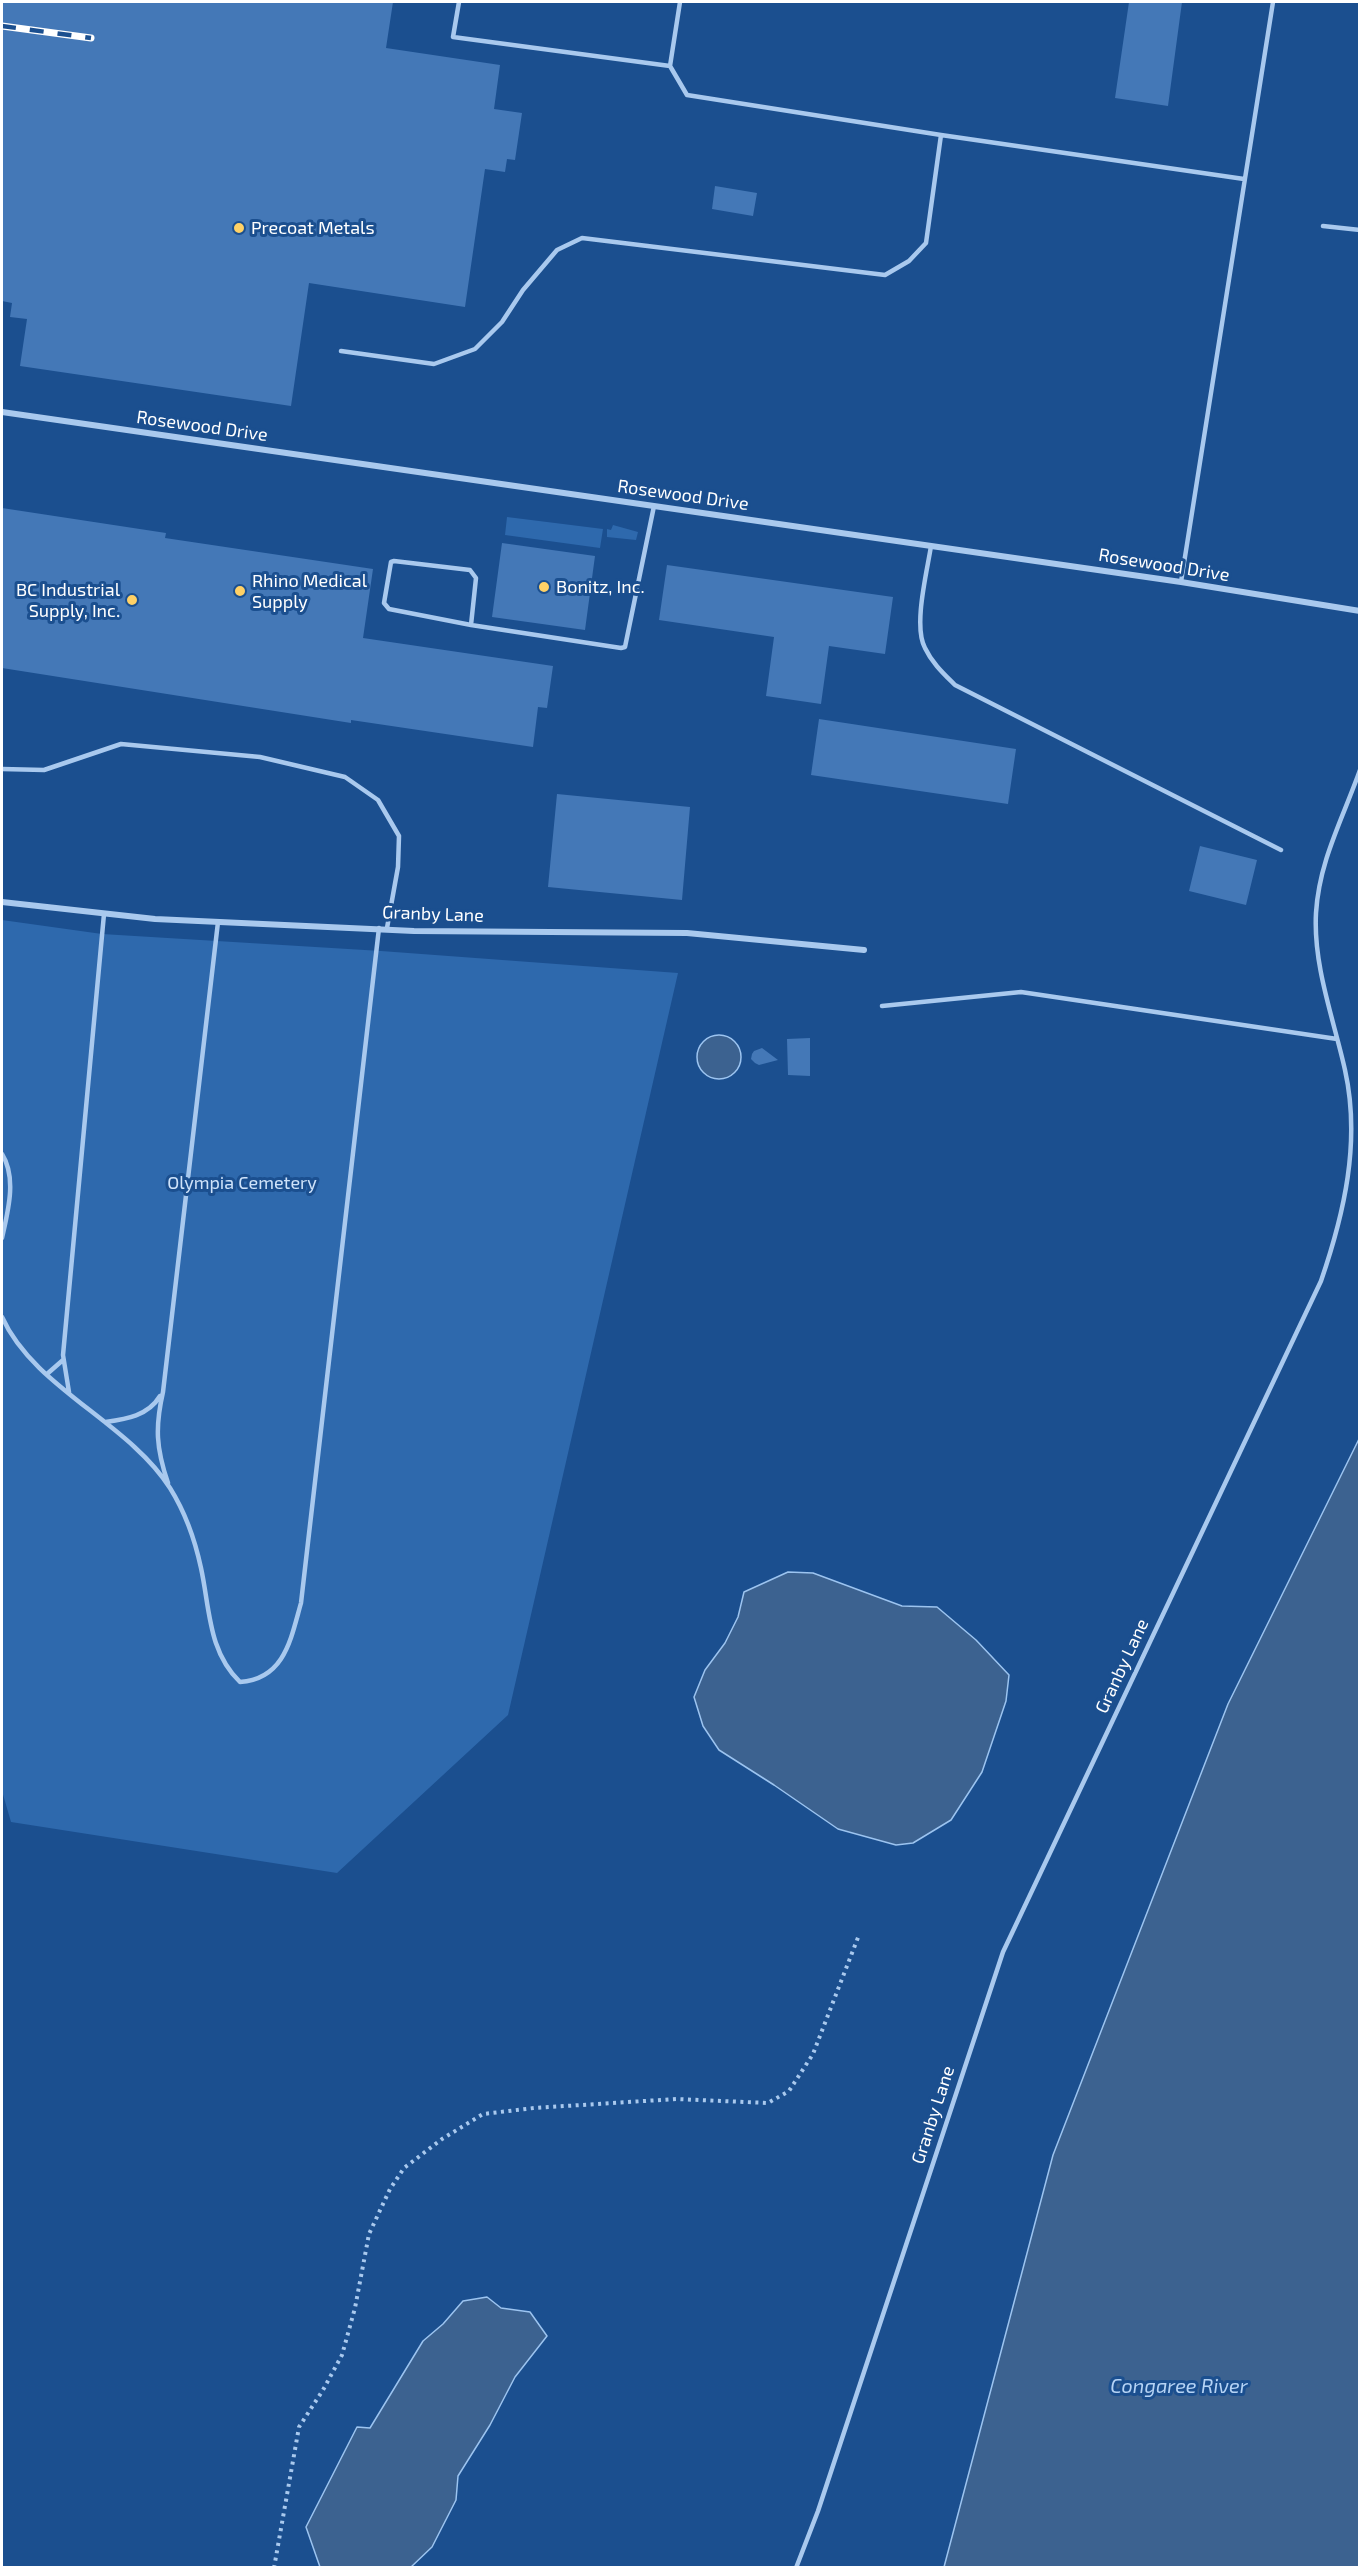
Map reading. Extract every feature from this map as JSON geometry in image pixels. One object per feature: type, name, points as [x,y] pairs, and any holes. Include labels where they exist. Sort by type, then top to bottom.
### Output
[{"type":"street","name":"Rosewood Drive","points":[[2,412],[1181,582],[1359,611]]},
{"type":"street","name":"Granby Lane","points":[[2,902],[155,920],[387,928],[414,931],[687,933],[864,950]]},
{"type":"lane","points":[[459,2],[453,37],[670,66]]},
{"type":"lane","points":[[680,2],[670,66],[687,94],[941,135],[1244,179]]},
{"type":"lane","points":[[1181,582],[1273,2]]},
{"type":"lane","points":[[341,351],[434,364],[475,350],[502,322],[522,290],[557,250],[582,238],[885,275],[909,261],[926,243],[941,135]]},
{"type":"lane","points":[[1323,226],[1359,230]]},
{"type":"lane","points":[[471,625],[476,578],[474,573],[459,568],[391,562],[384,603],[386,607],[471,625],[625,647],[654,506]]},
{"type":"lane","points":[[931,546],[919,632],[924,647],[934,663],[955,685],[1281,850]]},
{"type":"lane","points":[[2,769],[44,770],[121,744],[260,757],[345,777],[378,801],[399,836],[398,867],[387,928]]},
{"type":"lane","name":"Granby Lane","points":[[796,2568],[822,2499],[1003,1952],[1321,1281],[1335,1239],[1348,1184],[1350,1114],[1346,1073],[1318,952],[1316,915],[1320,880],[1331,840],[1359,770]]},
{"type":"lane","points":[[69,1392],[63,1360],[104,914]]},
{"type":"lane","points":[[218,922],[156,1437],[160,1461],[170,1488],[193,1535],[202,1569],[209,1619],[217,1650],[230,1672],[240,1682],[251,1682],[269,1672],[285,1655],[301,1603],[379,928]]},
{"type":"lane","points":[[882,1006],[1021,992],[1337,1039]]},
{"type":"lane","points":[[2,1154],[6,1161],[10,1181],[8,1211],[2,1238]]},
{"type":"lane","points":[[2,1317],[16,1342],[47,1374],[156,1469],[170,1488]]},
{"type":"lane","points":[[47,1374],[63,1360]]},
{"type":"lane","points":[[104,1422],[140,1414],[154,1406],[163,1392]]},
{"type":"path","points":[[274,2568],[299,2427],[342,2355],[355,2308],[369,2234],[390,2189],[404,2168],[442,2139],[483,2114],[534,2108],[676,2099],[768,2103],[789,2091],[813,2054],[859,1935]]},
{"type":"green space","points":[[507,517],[603,529],[600,548],[505,535]]},
{"type":"green space","points":[[613,525],[638,532],[636,540],[607,537],[607,529],[611,530]]},
{"type":"green space","name":"Olympia Cemetery","points":[[2,920],[102,934],[381,951],[678,973],[508,1715],[337,1873],[11,1822],[2,1791]]},
{"type":"water","points":[[719,1035],[734,1042],[741,1057],[734,1072],[719,1079],[704,1072],[697,1057],[704,1042]]},
{"type":"water","name":"Congaree River","points":[[1359,1439],[1359,2567],[944,2567],[1053,2155],[1228,1704]]},
{"type":"water","points":[[788,1572],[813,1573],[902,1606],[937,1607],[976,1640],[1009,1675],[1006,1701],[982,1772],[951,1820],[913,1843],[896,1845],[838,1829],[719,1750],[703,1726],[694,1697],[705,1670],[725,1643],[738,1617],[744,1592]]},
{"type":"water","points":[[487,2297],[501,2308],[530,2312],[547,2336],[515,2377],[490,2425],[458,2476],[456,2500],[432,2547],[411,2567],[320,2567],[306,2527],[357,2427],[370,2428],[423,2341],[443,2324],[463,2301]]},
{"type":"building","name":"Precoat Metals","points":[[2,2],[393,2],[386,48],[500,65],[494,109],[522,113],[515,160],[507,159],[505,172],[485,169],[465,307],[309,283],[291,406],[20,366],[27,319],[10,317],[12,303],[2,301]]},
{"type":"building","points":[[1129,2],[1182,2],[1168,106],[1115,98]]},
{"type":"building","points":[[715,186],[757,193],[753,216],[712,209]]},
{"type":"building","points":[[2,508],[166,533],[165,538],[373,569],[363,638],[553,666],[547,708],[538,707],[533,747],[351,720],[351,723],[2,668]]},
{"type":"building","name":"Bonitz, Inc.","points":[[502,543],[595,556],[585,630],[492,617]]},
{"type":"building","points":[[667,565],[893,597],[885,654],[829,646],[821,704],[766,696],[774,637],[659,620]]},
{"type":"building","points":[[819,719],[1016,749],[1008,804],[811,775]]},
{"type":"building","points":[[557,794],[690,807],[682,900],[548,887]]},
{"type":"building","points":[[1200,846],[1257,860],[1246,905],[1189,891]]},
{"type":"building","points":[[810,1038],[810,1076],[788,1075],[787,1039]]},
{"type":"building","points":[[762,1048],[778,1060],[759,1065],[755,1063],[751,1059],[752,1054]]},
{"type":"railway","points":[[2,26],[91,38]]},
{"type":"place","name":"Precoat Metals","points":[[239,228]]},
{"type":"place","name":"Bonitz, Inc.","points":[[544,587]]},
{"type":"place","name":"Rhino Medical Supply","points":[[240,591]]},
{"type":"place","name":"BC Industrial Supply, Inc.","points":[[132,600]]}]
